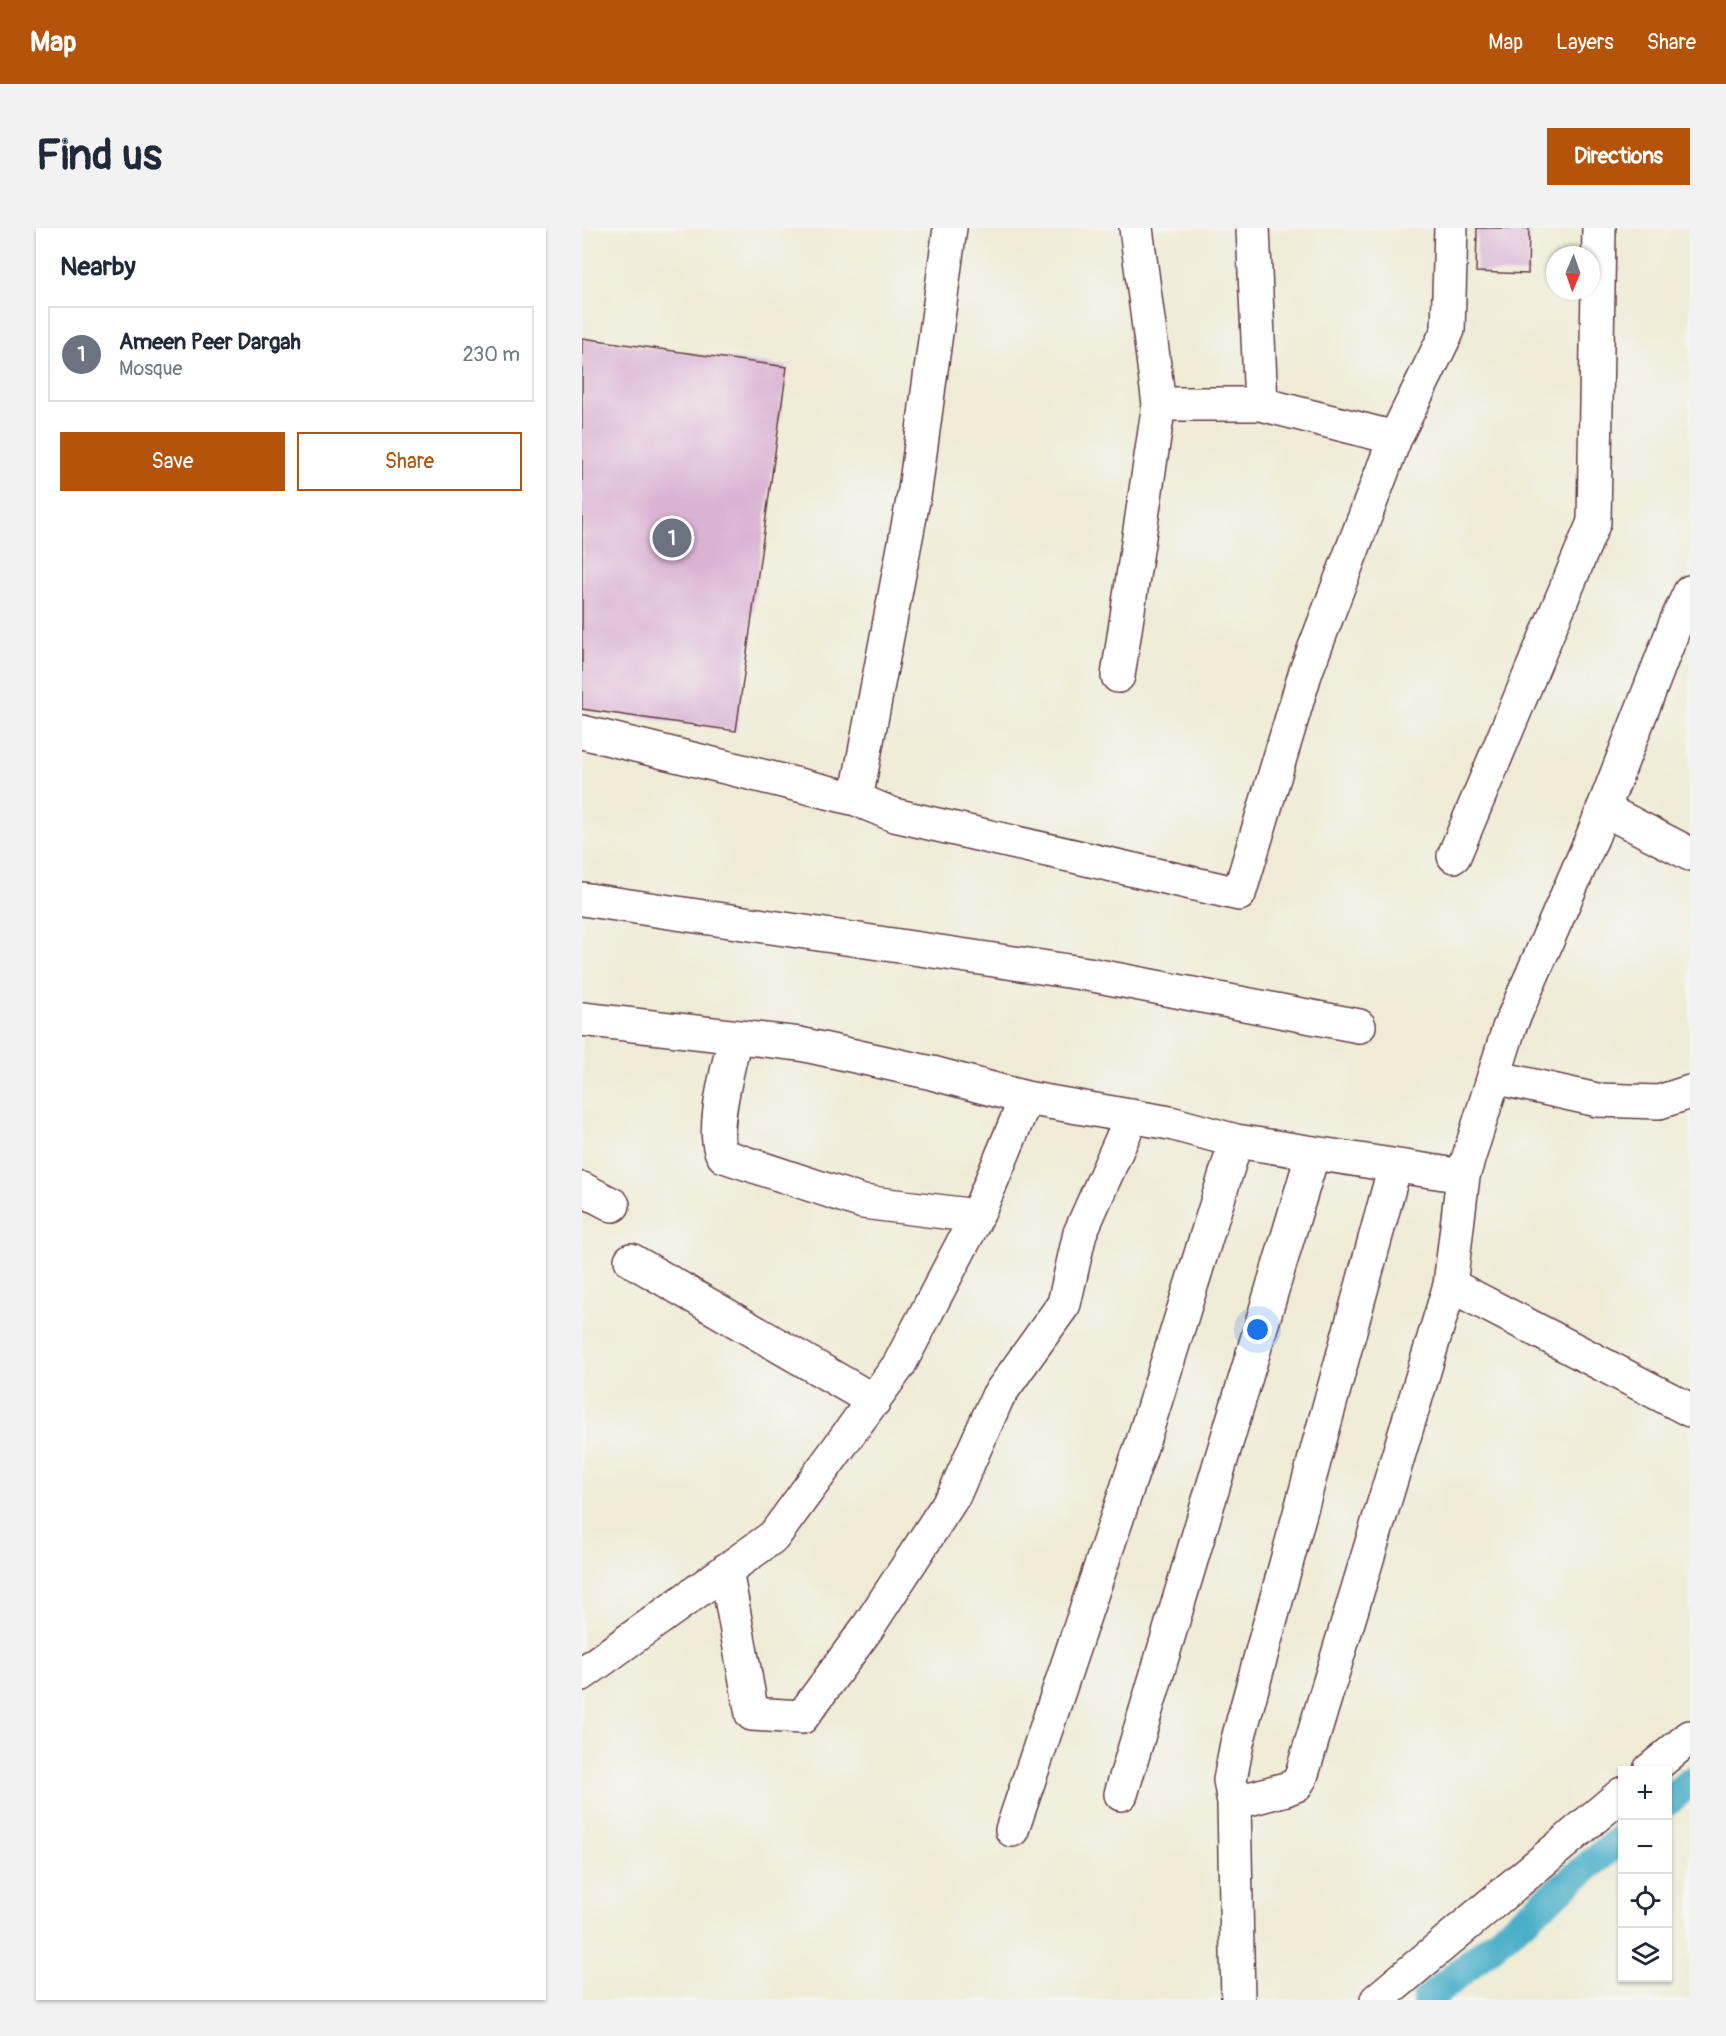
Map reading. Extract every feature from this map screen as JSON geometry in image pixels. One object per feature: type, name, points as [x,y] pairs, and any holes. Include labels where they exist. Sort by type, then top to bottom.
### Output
[{"type":"street","points":[[856,799],[915,490],[950,228]]},
{"type":"street","points":[[1118,676],[1159,404],[1136,228]]},
{"type":"street","points":[[1253,228],[1261,404]]},
{"type":"street","points":[[582,732],[856,799],[894,815],[1239,894],[1306,671],[1395,438],[1448,330],[1451,228]]},
{"type":"street","points":[[1454,856],[1594,522],[1599,228]]},
{"type":"street","points":[[1159,404],[1261,404],[1395,438]]},
{"type":"street","points":[[1234,1803],[1286,1789],[1296,1785],[1301,1777],[1450,1285],[1463,1176],[1509,1028],[1603,809],[1690,592]]},
{"type":"street","points":[[1603,809],[1690,854]]},
{"type":"street","points":[[582,899],[1088,974],[1359,1026]]},
{"type":"street","points":[[582,1019],[800,1044],[932,1073],[1026,1098],[1170,1123],[1236,1141],[1463,1176]]},
{"type":"street","points":[[735,1037],[717,1131],[719,1150],[724,1156],[863,1202],[977,1216]]},
{"type":"street","points":[[1494,1077],[1597,1100],[1659,1102],[1690,1092]]},
{"type":"street","points":[[582,1674],[774,1536],[899,1365],[977,1216],[1026,1098]]},
{"type":"street","points":[[726,1570],[752,1714],[802,1717],[868,1627],[954,1495],[998,1396],[1064,1304],[1080,1233],[1132,1116]]},
{"type":"street","points":[[1012,1830],[1143,1441],[1236,1141]]},
{"type":"street","points":[[1121,1794],[1313,1154]]},
{"type":"street","points":[[1238,2000],[1234,1803],[1230,1780],[1237,1743],[1395,1166]]},
{"type":"street","points":[[582,1189],[613,1205]]},
{"type":"street","points":[[631,1260],[874,1401]]},
{"type":"street","points":[[1450,1285],[1690,1410]]},
{"type":"street","points":[[1655,1766],[1690,1737]]},
{"type":"street","points":[[1377,2000],[1618,1798]]},
{"type":"building","points":[[1477,228],[1529,228],[1528,274],[1476,272]]},
{"type":"building","points":[[582,338],[787,367],[736,731],[582,709]]},
{"type":"waterway","points":[[1672,1798],[1690,1782]]},
{"type":"waterway","points":[[1427,2000],[1618,1841]]},
{"type":"place","name":"Ameen Peer Dargah","points":[[672,538]]}]
